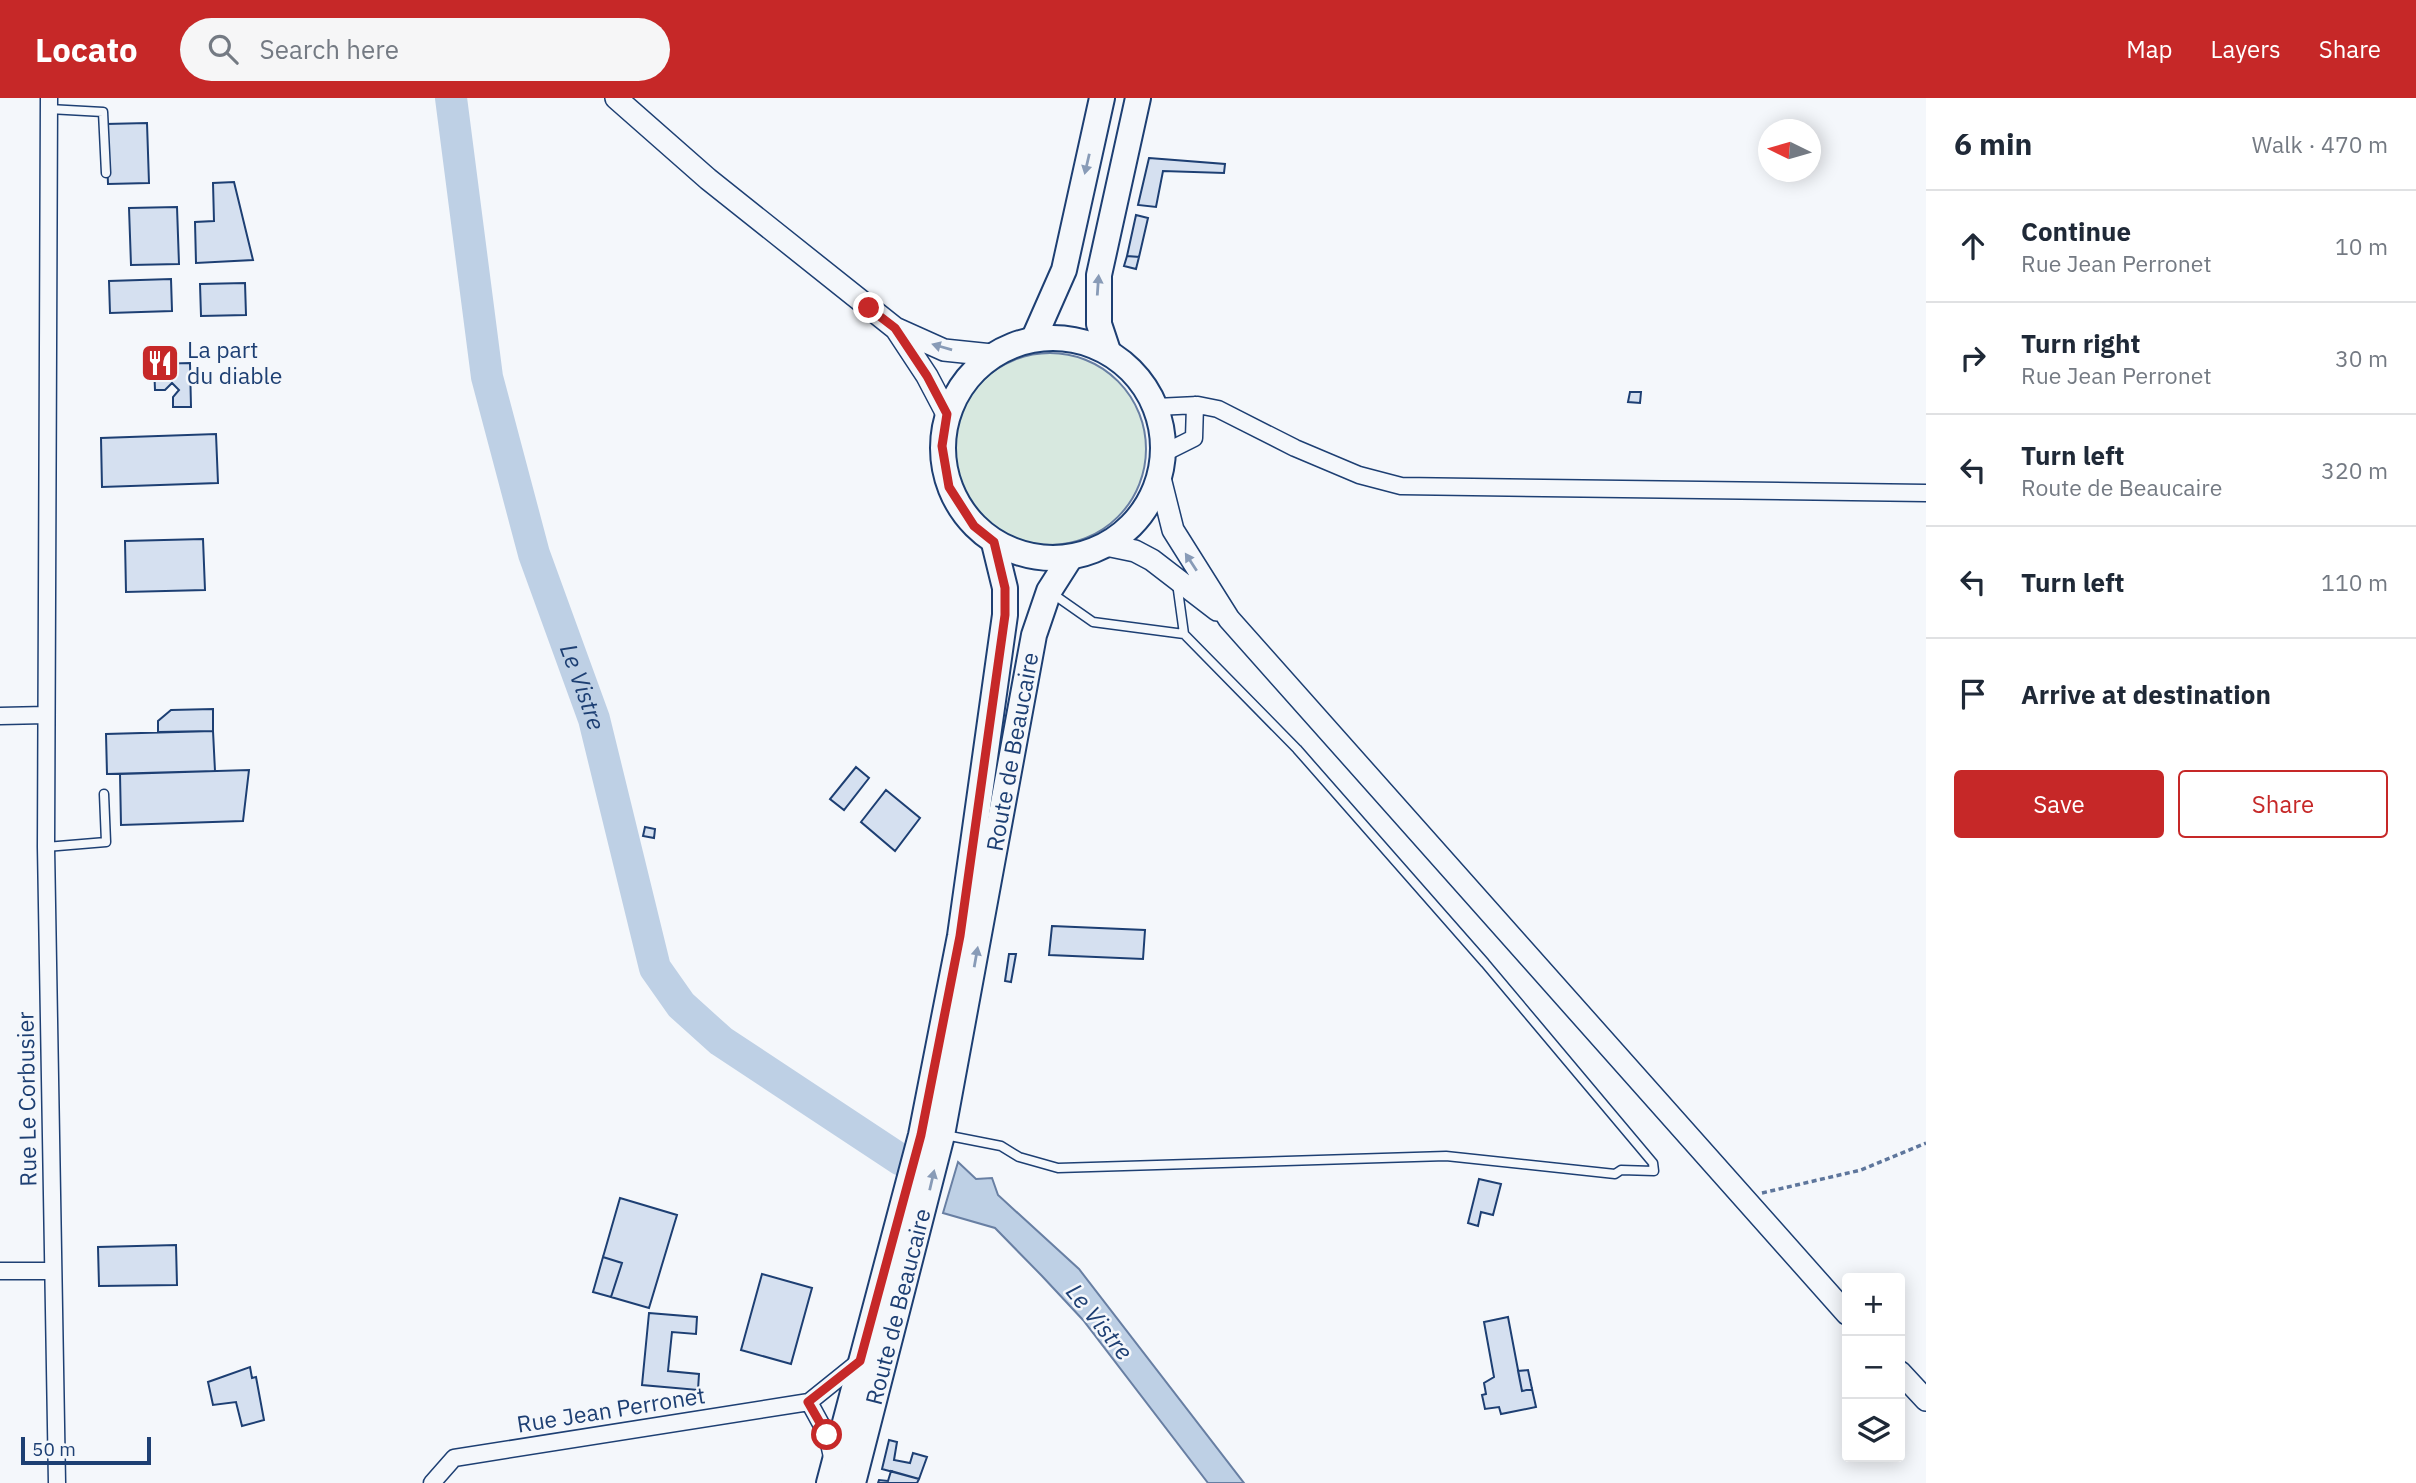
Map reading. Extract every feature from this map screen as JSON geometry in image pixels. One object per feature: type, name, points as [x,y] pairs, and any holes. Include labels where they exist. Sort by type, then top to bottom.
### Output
[{"type":"main road","points":[[616,98],[708,179],[895,328],[944,350],[992,355]]},
{"type":"main road","points":[[1034,338],[1064,270],[1102,98]]},
{"type":"main road","points":[[1108,351],[1098,314],[1098,275],[1138,98]]},
{"type":"main road","points":[[895,328],[927,376],[947,414]]},
{"type":"main road","points":[[1034,338],[1073,338],[1108,351],[1126,363],[1140,379],[1156,407],[1164,453],[1160,478],[1142,515],[1107,545],[1070,558],[1036,558],[994,542],[974,526],[949,487],[942,446],[947,414],[964,381],[992,355],[1034,338]]},
{"type":"main road","points":[[1160,478],[1173,530],[1229,619],[1842,1308]]},
{"type":"main road","name":"Route de Beaucaire","points":[[831,1474],[921,1135],[960,936],[1005,615],[1005,588],[994,542]]},
{"type":"main road","points":[[1107,545],[1135,551],[1229,619]]},
{"type":"main road","name":"Route de Beaucaire","points":[[853,1483],[942,1135],[1016,719],[1034,635],[1049,591],[1070,558]]},
{"type":"main road","points":[[1905,1377],[1926,1400]]},
{"type":"street","name":"Rue Le Corbusier","points":[[49,104],[46,848],[57,1483]]},
{"type":"street","points":[[1164,453],[1194,438],[1195,405]]},
{"type":"street","points":[[1156,407],[1195,405],[1218,409],[1295,448],[1359,475],[1401,486],[1926,493]]},
{"type":"street","points":[[0,716],[46,715]]},
{"type":"street","points":[[0,1271],[53,1271]]},
{"type":"street","name":"Rue Jean Perronet","points":[[432,1483],[454,1458],[808,1402],[860,1361]]},
{"type":"street","points":[[808,1402],[827,1435],[831,1474]]},
{"type":"lane","points":[[49,104],[103,112],[106,173]]},
{"type":"lane","points":[[942,1135],[1001,1146],[1019,1157],[1058,1168],[1446,1156],[1615,1174],[1629,1170],[1654,1171],[1653,1163],[1431,902],[1297,749],[1184,634],[1177,580]]},
{"type":"lane","points":[[1049,591],[1093,622],[1184,634]]},
{"type":"lane","points":[[46,848],[106,842],[104,793]]},
{"type":"path","points":[[1743,1198],[1798,1182],[1861,1170],[1926,1143]]},
{"type":"shaded area","points":[[1050,353],[1069,354],[1087,360],[1118,381],[1139,412],[1145,430],[1145,468],[1139,486],[1118,517],[1087,538],[1069,544],[1050,545],[1031,544],[1013,538],[982,517],[961,486],[955,468],[954,449],[955,430],[961,412],[982,381],[1013,360],[1031,354]]},
{"type":"water","points":[[958,1162],[976,1179],[992,1178],[998,1195],[1079,1269],[1244,1483],[1208,1483],[1083,1320],[995,1228],[943,1213]]},
{"type":"building","points":[[147,123],[149,183],[108,184],[106,124]]},
{"type":"building","points":[[1149,158],[1225,164],[1224,173],[1163,171],[1156,207],[1138,205]]},
{"type":"building","points":[[234,182],[253,260],[196,263],[195,222],[214,221],[213,183]]},
{"type":"building","points":[[177,207],[179,264],[131,265],[129,208]]},
{"type":"building","points":[[1136,215],[1148,218],[1139,257],[1127,256]]},
{"type":"building","points":[[1127,256],[1139,257],[1136,269],[1124,266]]},
{"type":"building","points":[[171,279],[172,311],[110,313],[109,281]]},
{"type":"building","points":[[245,283],[246,315],[201,316],[200,284]]},
{"type":"building","points":[[190,363],[191,407],[173,407],[173,397],[179,390],[172,383],[165,390],[155,390],[154,364]]},
{"type":"building","points":[[1630,392],[1641,392],[1640,403],[1628,402]]},
{"type":"building","points":[[216,434],[218,483],[102,487],[101,438]]},
{"type":"building","points":[[203,539],[205,590],[126,592],[125,541]]},
{"type":"building","points":[[213,709],[213,731],[158,732],[158,721],[171,710]]},
{"type":"building","points":[[213,731],[215,771],[107,774],[106,734]]},
{"type":"building","points":[[856,767],[869,778],[844,810],[830,799]]},
{"type":"building","points":[[249,770],[243,821],[121,825],[120,774]]},
{"type":"building","points":[[886,790],[920,818],[895,851],[861,822]]},
{"type":"building","points":[[645,827],[655,829],[654,838],[643,836]]},
{"type":"building","points":[[1052,926],[1145,930],[1143,959],[1049,955]]},
{"type":"building","points":[[1009,954],[1016,954],[1011,982],[1005,981]]},
{"type":"building","points":[[1479,1179],[1501,1184],[1493,1215],[1481,1212],[1478,1226],[1468,1223]]},
{"type":"building","points":[[620,1198],[677,1215],[649,1308],[611,1297],[622,1263],[603,1257]]},
{"type":"building","points":[[176,1245],[177,1285],[99,1286],[98,1247]]},
{"type":"building","points":[[603,1257],[622,1263],[611,1297],[593,1292]]},
{"type":"building","points":[[762,1274],[812,1288],[791,1364],[741,1350]]},
{"type":"building","points":[[649,1313],[697,1317],[696,1334],[672,1332],[668,1371],[699,1374],[698,1390],[642,1385]]},
{"type":"building","points":[[1508,1317],[1522,1391],[1532,1389],[1536,1407],[1501,1414],[1499,1407],[1485,1409],[1482,1395],[1486,1394],[1484,1383],[1494,1377],[1484,1322]]},
{"type":"building","points":[[250,1367],[252,1378],[256,1377],[264,1420],[242,1426],[236,1402],[213,1405],[208,1382]]},
{"type":"building","points":[[1528,1370],[1532,1389],[1522,1391],[1518,1371]]},
{"type":"building","points":[[889,1440],[897,1442],[894,1460],[910,1463],[913,1453],[927,1457],[919,1479],[882,1469]]},
{"type":"building","points":[[891,1471],[919,1479],[917,1483],[878,1483],[879,1480],[888,1481]]},
{"type":"waterway","name":"Le Vistre","points":[[451,98],[487,377],[534,554],[594,719],[655,968],[681,1005],[721,1041],[901,1160]]},
{"type":"place","name":"La part du diable","points":[[160,363]]},
{"type":"route","points":[[827,1435],[808,1402],[860,1361],[921,1135],[960,936],[1005,615],[1002,566],[994,542],[974,526],[949,487],[942,446],[947,414],[927,376],[895,328],[869,308]]}]
